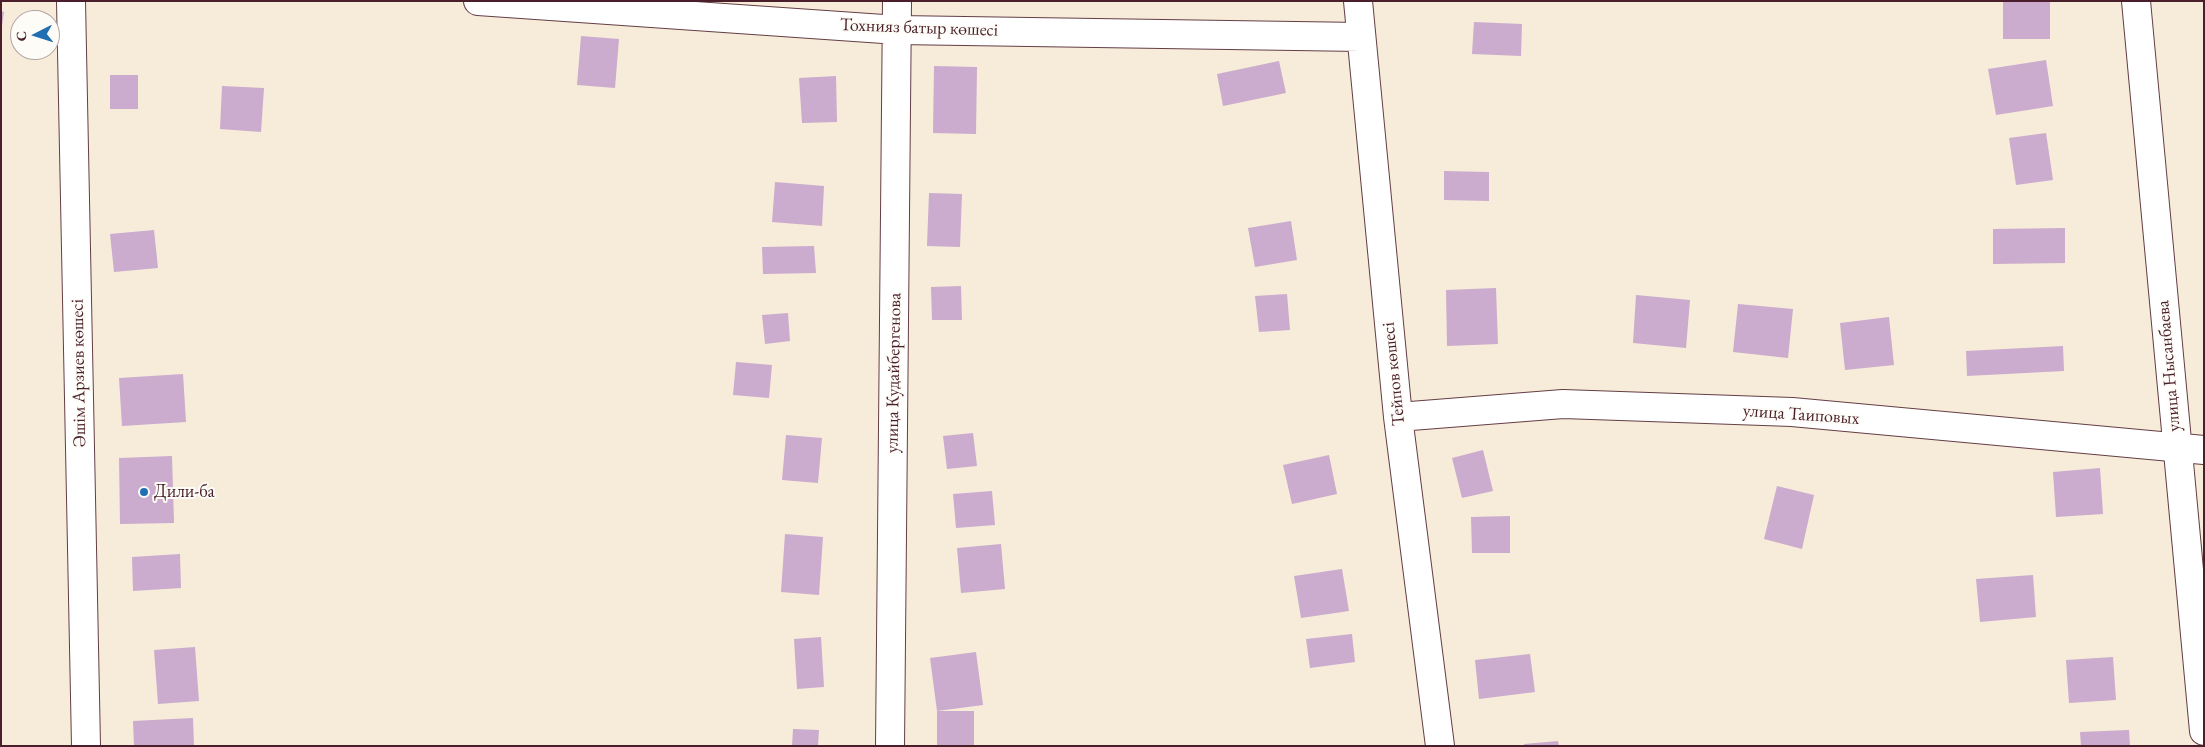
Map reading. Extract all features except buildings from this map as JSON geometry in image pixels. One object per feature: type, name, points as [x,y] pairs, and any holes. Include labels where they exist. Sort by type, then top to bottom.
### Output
[{"type":"street","name":"Әшім Арзиев көшесі","points":[[71,1],[86,746]]},
{"type":"street","name":"Тохнияз батыр көшесі","points":[[478,1],[898,30],[1361,37]]},
{"type":"street","name":"улица Кудайбергенова","points":[[890,746],[897,1]]},
{"type":"street","name":"Тейпов көшесі","points":[[1358,1],[1398,417],[1440,746]]},
{"type":"street","name":"улица Нысанбаева","points":[[2136,1],[2176,447],[2204,731]]},
{"type":"street","name":"улица Таиповых","points":[[1398,417],[1563,404],[1792,412],[2204,450]]},
{"type":"place","name":"Дили-ба","points":[[144,492]]}]
